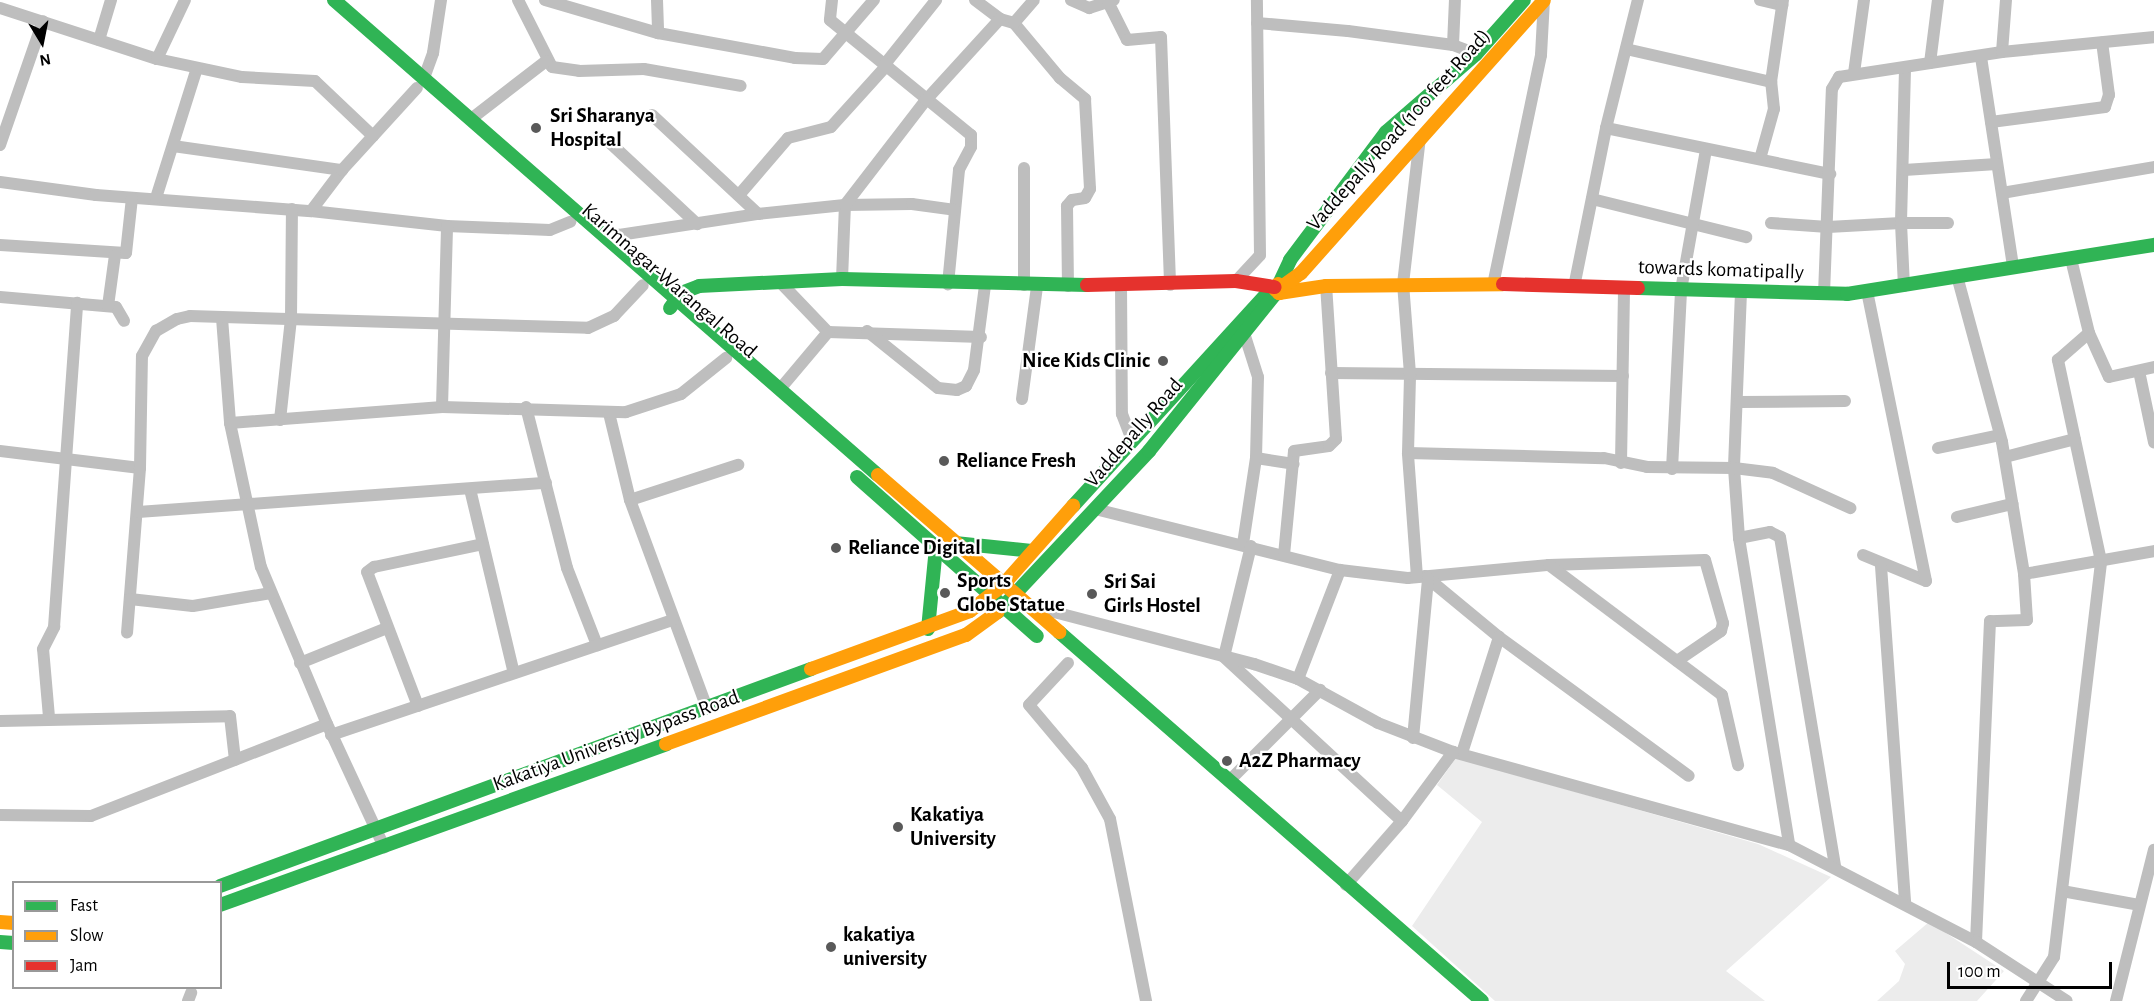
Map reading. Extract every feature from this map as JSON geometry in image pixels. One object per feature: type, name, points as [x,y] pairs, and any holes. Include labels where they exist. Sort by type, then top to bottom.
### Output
[{"type":"main road","name":"Karimnagar-Warangal Road","points":[[316,0],[420,83],[471,119],[610,241],[726,358],[990,597],[1064,659]]},
{"type":"main road","name":"Karimnagar-Warangal Road","points":[[334,0],[570,222],[643,285],[673,304],[780,389],[1034,614],[1482,1001]]},
{"type":"main road","points":[[1279,288],[1290,260],[1386,132],[1476,54],[1524,0]]},
{"type":"main road","name":"Vaddepally Road (100 feet Road)","points":[[1279,288],[1301,273],[1420,136],[1544,0]]},
{"type":"main road","name":"towards komatipally","points":[[673,304],[689,288],[699,286],[842,279],[1068,286],[1170,285],[1236,281],[1279,288],[1403,284],[1824,294],[1904,286],[2154,245]]},
{"type":"main road","name":"Vaddepally Road","points":[[1018,600],[1245,336],[1279,288]]},
{"type":"main road","name":"Kakatiya University Bypass Road","points":[[222,885],[706,705],[928,629],[970,611],[1003,585],[1260,299],[1279,288]]},
{"type":"main road","points":[[955,543],[1032,551]]},
{"type":"main road","points":[[928,629],[936,548]]},
{"type":"main road","name":"Kakatiya University Bypass Road","points":[[222,904],[952,640],[1018,600]]},
{"type":"main road","points":[[1239,809],[1462,1001]]},
{"type":"street","points":[[99,40],[111,0]]},
{"type":"street","points":[[157,59],[185,0]]},
{"type":"street","points":[[311,210],[342,170],[420,83],[433,53],[441,0]]},
{"type":"street","points":[[518,0],[546,61],[561,70],[644,69],[741,86]]},
{"type":"street","points":[[545,0],[658,33],[795,58],[823,59],[874,0]]},
{"type":"street","points":[[657,0],[658,33]]},
{"type":"street","points":[[832,0],[831,20],[847,31],[926,100],[961,126],[972,141],[959,170],[948,284]]},
{"type":"street","points":[[739,195],[788,138],[831,127],[886,64],[936,0]]},
{"type":"street","points":[[975,0],[1000,19],[1014,23],[1060,78],[1085,99],[1090,189],[1084,198],[1071,200],[1066,206],[1068,286]]},
{"type":"street","points":[[1014,23],[1034,0]]},
{"type":"street","points":[[1071,0],[1083,8],[1111,1],[1127,40],[1161,37],[1170,285]]},
{"type":"street","points":[[1236,281],[1260,255],[1257,0]]},
{"type":"street","points":[[1453,45],[1455,0]]},
{"type":"street","points":[[1493,285],[1541,55],[1544,0]]},
{"type":"street","points":[[1574,287],[1606,128],[1638,0]]},
{"type":"street","points":[[1760,0],[1782,2],[1771,82],[1774,109],[1760,159]]},
{"type":"street","points":[[1854,73],[1864,0]]},
{"type":"street","points":[[1930,63],[1938,0]]},
{"type":"street","points":[[2002,52],[2006,0]]},
{"type":"street","points":[[0,8],[157,59],[242,77],[315,81],[374,136]]},
{"type":"street","points":[[842,279],[845,205],[926,100],[1000,19]]},
{"type":"street","points":[[0,145],[43,21]]},
{"type":"street","points":[[1257,23],[1453,45],[1476,54]]},
{"type":"street","points":[[1824,294],[1832,88],[1839,77],[1854,73],[1905,69],[2002,52],[2154,37]]},
{"type":"street","points":[[1991,122],[2105,107],[2109,95],[2102,42]]},
{"type":"street","points":[[1626,49],[1771,82]]},
{"type":"street","points":[[1981,57],[2013,267]]},
{"type":"street","points":[[471,119],[546,61]]},
{"type":"street","points":[[156,198],[197,68]]},
{"type":"street","points":[[1904,286],[1901,223],[1905,69]]},
{"type":"street","points":[[652,115],[758,213]]},
{"type":"street","points":[[1606,128],[1830,174]]},
{"type":"street","points":[[1413,738],[1424,577],[1408,453],[1410,374],[1403,284],[1420,136]]},
{"type":"street","points":[[608,141],[697,224]]},
{"type":"street","points":[[173,146],[342,170]]},
{"type":"street","points":[[1672,469],[1681,290],[1706,148]]},
{"type":"street","points":[[1904,170],[1997,164]]},
{"type":"street","points":[[2002,193],[2154,166]]},
{"type":"street","points":[[1022,399],[1030,285],[1024,168]]},
{"type":"street","points":[[0,182],[132,198],[311,210],[447,226],[550,230],[570,222]]},
{"type":"street","points":[[0,245],[114,255],[129,250],[132,198]]},
{"type":"street","points":[[1592,199],[1746,237]]},
{"type":"street","points":[[610,241],[619,235],[758,213],[845,205],[912,204],[955,210]]},
{"type":"street","points":[[280,420],[291,320],[292,209]]},
{"type":"street","points":[[1771,223],[1828,227],[1901,223],[1948,224]]},
{"type":"street","points":[[442,407],[447,226]]},
{"type":"street","points":[[108,306],[114,255]]},
{"type":"street","points":[[2071,259],[2089,333],[2109,377],[2154,367]]},
{"type":"street","points":[[1957,276],[2000,435],[2024,574],[2027,620],[1990,621],[1976,942]]},
{"type":"street","points":[[780,282],[828,332],[867,331],[981,337]]},
{"type":"street","points":[[127,632],[138,512],[142,356],[156,331],[177,319],[190,316],[588,328],[614,316],[643,285]]},
{"type":"street","points":[[867,331],[929,382],[947,392],[957,390],[971,379],[981,337],[985,285]]},
{"type":"street","points":[[1121,285],[1122,414],[1132,440]]},
{"type":"street","points":[[1284,555],[1294,464],[1298,448],[1329,446],[1336,439],[1326,286]]},
{"type":"street","points":[[1621,463],[1624,289]]},
{"type":"street","points":[[1863,555],[1881,566],[1926,581],[1867,291]]},
{"type":"street","points":[[1741,292],[1739,402],[1734,468],[1739,538],[1789,845]]},
{"type":"street","points":[[0,297],[116,307],[124,321]]},
{"type":"street","points":[[49,717],[43,649],[54,627],[64,457],[77,303]]},
{"type":"street","points":[[222,318],[230,423],[247,504],[270,592],[329,729],[384,846]]},
{"type":"street","points":[[780,389],[828,332]]},
{"type":"street","points":[[2026,1001],[2040,985],[2054,957],[2101,561],[2058,360],[2089,333]]},
{"type":"street","points":[[1224,657],[1247,545],[1256,458],[1258,377],[1245,336]]},
{"type":"street","points":[[230,423],[442,407],[526,407],[626,412],[666,402],[705,379],[726,358]]},
{"type":"street","points":[[2139,371],[2153,434]]},
{"type":"street","points":[[1331,373],[1623,376]]},
{"type":"street","points":[[1739,402],[1845,401]]},
{"type":"street","points":[[526,407],[567,568],[597,645]]},
{"type":"street","points":[[609,412],[630,500],[672,620],[706,705]]},
{"type":"street","points":[[1938,448],[2000,435]]},
{"type":"street","points":[[2004,457],[2075,440]]},
{"type":"street","points":[[0,451],[140,468]]},
{"type":"street","points":[[1408,453],[1604,458],[1621,463],[1672,469],[1734,468],[1773,473],[1850,508]]},
{"type":"street","points":[[1256,458],[1294,464]]},
{"type":"street","points":[[630,500],[738,465]]},
{"type":"street","points":[[138,512],[546,483]]},
{"type":"street","points":[[470,489],[514,673]]},
{"type":"street","points":[[1956,517],[2012,504]]},
{"type":"street","points":[[1095,509],[1341,570],[1424,577],[1549,565],[1705,560],[1723,623],[1717,635],[1677,661]]},
{"type":"street","points":[[1739,538],[1770,532],[1780,537],[1835,867]]},
{"type":"street","points":[[418,705],[366,576],[370,569],[483,544]]},
{"type":"street","points":[[2024,574],[2154,551]]},
{"type":"street","points":[[1549,565],[1677,661],[1726,701],[1738,765]]},
{"type":"street","points":[[1881,566],[1905,903]]},
{"type":"street","points":[[1298,679],[1341,570]]},
{"type":"street","points":[[1424,577],[1499,637],[1689,776]]},
{"type":"street","points":[[130,599],[193,606],[270,592]]},
{"type":"street","points":[[1034,614],[1054,612],[1298,679],[1413,738],[1789,845],[1905,903],[1976,942],[2067,1001]]},
{"type":"street","points":[[0,814],[91,816],[235,760],[329,729],[418,705],[672,620]]},
{"type":"street","points":[[300,663],[387,628]]},
{"type":"street","points":[[1346,885],[1458,752],[1499,637]]},
{"type":"street","points":[[1224,657],[1402,821]]},
{"type":"street","points":[[1064,659],[1029,705],[1082,768],[1110,819],[1146,1001]]},
{"type":"street","points":[[1229,781],[1320,690]]},
{"type":"street","points":[[0,721],[49,717],[230,716],[235,760]]},
{"type":"street","points":[[2116,1001],[2154,850]]},
{"type":"street","points":[[2062,891],[2139,905]]},
{"type":"shaded area","points":[[1456,758],[1758,844],[1831,877],[1726,971],[1765,1001],[1495,1001],[1412,926],[1482,822],[1437,785]]},
{"type":"shaded area","points":[[1929,922],[2004,971],[1977,1001],[1877,1001],[1899,981],[1905,964],[1895,951]]},
{"type":"traffic: fast","points":[[334,0],[878,475]]},
{"type":"traffic: fast","points":[[1279,284],[1290,260],[1386,132],[1476,54],[1524,0]]},
{"type":"traffic: fast","points":[[1638,288],[1847,294],[2154,245]]},
{"type":"traffic: fast","points":[[670,308],[681,293],[699,286],[842,279],[1087,285]]},
{"type":"traffic: fast","points":[[998,612],[1149,451],[1277,292]]},
{"type":"traffic: fast","points":[[1073,506],[1266,295]]},
{"type":"traffic: fast","points":[[857,477],[1037,636]]},
{"type":"traffic: fast","points":[[955,543],[1032,551]]},
{"type":"traffic: fast","points":[[928,629],[936,548]]},
{"type":"traffic: fast","points":[[1059,632],[1482,1001]]},
{"type":"traffic: fast","points":[[222,885],[811,669]]},
{"type":"traffic: fast","points":[[222,904],[666,744]]},
{"type":"traffic: fast","points":[[0,942],[12,943]]},
{"type":"traffic: slow","points":[[1283,286],[1301,273],[1544,0]]},
{"type":"traffic: slow","points":[[1278,284],[1275,289],[1279,293],[1326,286],[1503,284]]},
{"type":"traffic: slow","points":[[878,475],[1059,632]]},
{"type":"traffic: slow","points":[[811,669],[970,611],[1003,585],[1073,506]]},
{"type":"traffic: slow","points":[[666,744],[966,635],[998,612]]},
{"type":"traffic: slow","points":[[0,922],[12,923]]},
{"type":"traffic: jam","points":[[1087,285],[1236,281],[1275,287]]},
{"type":"traffic: jam","points":[[1503,284],[1638,288]]},
{"type":"place","name":"Sri Sharanya Hospital","points":[[536,128]]},
{"type":"place","name":"Nice Kids Clinic","points":[[1163,361]]},
{"type":"place","name":"Reliance Fresh","points":[[944,461]]},
{"type":"place","name":"Reliance Digital","points":[[836,548]]},
{"type":"place","name":"Sports Globe Statue","points":[[945,593]]},
{"type":"place","name":"Sri Sai Girls Hostel","points":[[1092,594]]},
{"type":"place","name":"A2Z Pharmacy","points":[[1227,761]]},
{"type":"place","name":"Kakatiya University","points":[[898,827]]},
{"type":"place","name":"kakatiya university","points":[[831,947]]}]
